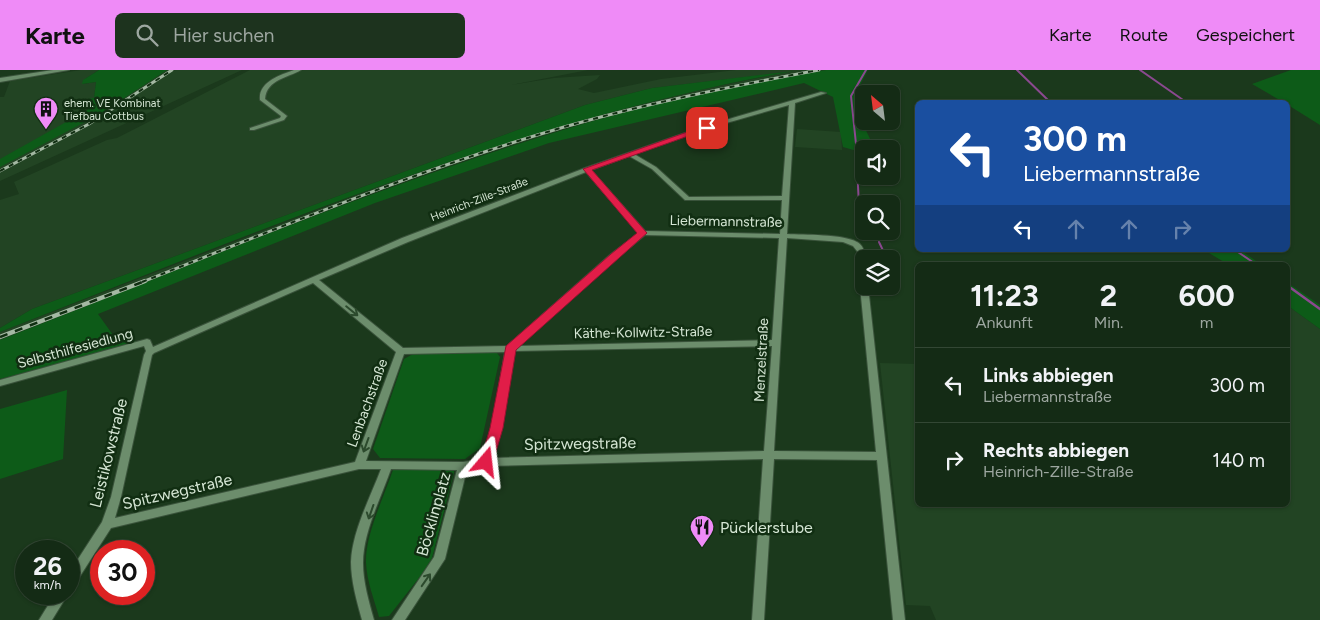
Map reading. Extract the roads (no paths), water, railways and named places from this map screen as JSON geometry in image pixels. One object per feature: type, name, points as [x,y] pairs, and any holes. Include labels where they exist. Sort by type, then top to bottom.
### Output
[{"type":"main road","points":[[2,80],[66,70]]},
{"type":"street","points":[[252,129],[282,119],[284,116],[262,99],[262,92],[274,80],[299,70]]},
{"type":"street","name":"Heinrich-Zille-Straße","points":[[152,351],[405,240],[587,169],[707,128],[824,93]]},
{"type":"street","name":"Menzelstraße","points":[[758,620],[792,102]]},
{"type":"street","points":[[629,154],[654,168],[686,199],[785,198]]},
{"type":"street","points":[[486,462],[497,428],[510,348],[614,256],[643,233],[587,169]]},
{"type":"street","name":"Liebermannstraße","points":[[643,233],[836,238],[856,244],[860,250]]},
{"type":"street","name":"Lenbachstraße","points":[[314,281],[401,350],[510,348]]},
{"type":"street","points":[[865,295],[899,620]]},
{"type":"street","name":"Selbsthilfesiedlung","points":[[0,383],[148,342],[152,351]]},
{"type":"street","name":"Käthe-Kollwitz-Straße","points":[[510,348],[776,343]]},
{"type":"street","name":"Lenbachstraße","points":[[359,465],[401,350]]},
{"type":"street","name":"Leistikowstraße","points":[[80,567],[107,524],[116,497],[148,355],[152,351]]},
{"type":"street","name":"Spitzwegstraße","points":[[107,524],[359,465],[463,466],[486,462],[770,455],[881,456]]},
{"type":"street","points":[[368,620],[360,587],[358,557],[360,542],[387,466]]},
{"type":"street","name":"Böcklinplatz","points":[[398,620],[440,559],[463,466]]},
{"type":"street","points":[[45,620],[55,605]]},
{"type":"waterway","points":[[856,140],[851,96],[866,70]]},
{"type":"waterway","points":[[1017,70],[1048,100]]},
{"type":"waterway","points":[[1140,70],[1183,100]]},
{"type":"waterway","points":[[858,185],[858,195]]},
{"type":"waterway","points":[[879,242],[883,250]]},
{"type":"waterway","points":[[1238,252],[1253,262]]},
{"type":"waterway","points":[[1290,287],[1320,309]]},
{"type":"railway","points":[[0,171],[89,124],[172,70]]},
{"type":"railway","points":[[142,282],[351,200],[510,143],[596,118],[659,103],[819,70]]},
{"type":"railway","points":[[0,337],[145,281]]},
{"type":"place","name":"ehem. VE Kombinat Tiefbau Cottbus","points":[[46,130]]},
{"type":"place","name":"Pücklerstube","points":[[702,548]]}]
